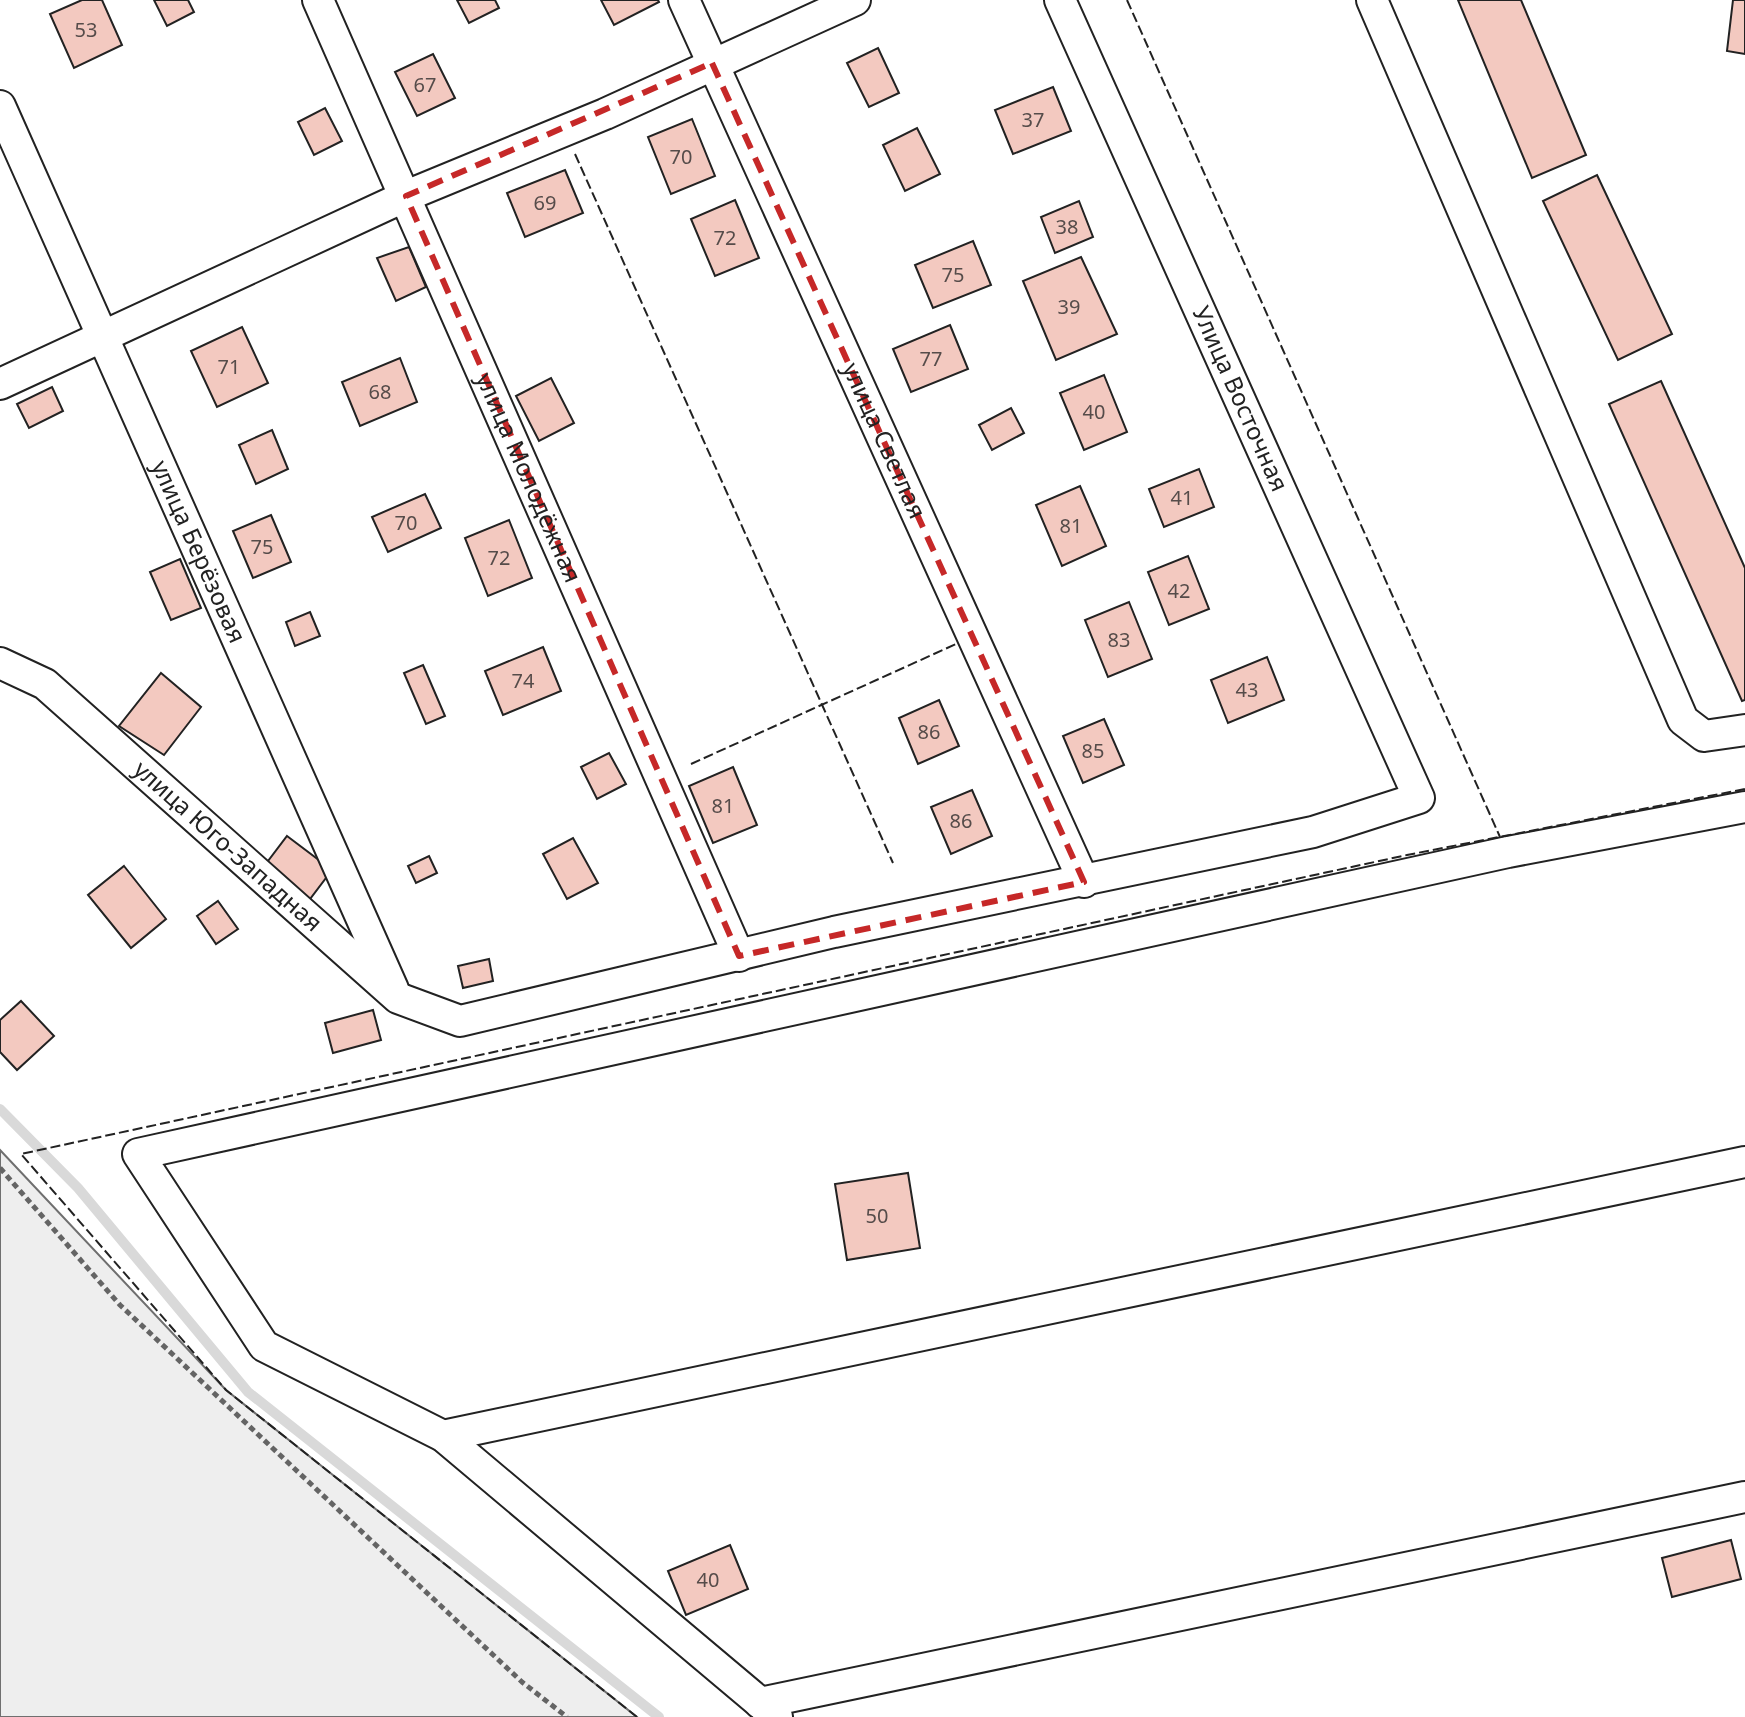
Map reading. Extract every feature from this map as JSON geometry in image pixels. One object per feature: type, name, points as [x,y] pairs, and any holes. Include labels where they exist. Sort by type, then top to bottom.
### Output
[{"type":"street","name":"улица Молодёжная","points":[[318,0],[739,956]]},
{"type":"street","name":"улица Светлая","points":[[684,0],[1084,882]]},
{"type":"street","points":[[0,384],[406,196],[605,114],[855,0]]},
{"type":"street","name":"Улица Восточная","points":[[1060,0],[1419,798],[1313,832],[1084,882]]},
{"type":"street","points":[[1372,0],[1683,720],[1704,736],[1745,730]]},
{"type":"street","name":"улица Берёзовая","points":[[0,106],[398,998]]},
{"type":"street","name":"улица Юго-Западная","points":[[0,663],[45,684],[398,998],[460,1021],[739,956]]},
{"type":"street","points":[[1745,807],[1508,852],[138,1154],[264,1346],[443,1436],[769,1710],[1745,1497]]},
{"type":"street","points":[[739,956],[834,932],[1084,882]]},
{"type":"street","points":[[443,1436],[1745,1162]]},
{"type":"path","points":[[0,1168],[120,1305],[522,1682],[567,1717]]},
{"type":"highlighted area","points":[[712,63],[1084,882],[739,956],[406,196]]},
{"type":"shaded area","points":[[0,1150],[226,1390],[637,1717],[0,1717]]},
{"type":"building","points":[[82,0],[102,0],[122,45],[74,68],[50,14]]},
{"type":"building","points":[[154,0],[188,0],[194,12],[167,26]]},
{"type":"building","points":[[457,0],[495,0],[499,8],[469,23]]},
{"type":"building","points":[[601,0],[658,0],[659,2],[614,25]]},
{"type":"building","points":[[1458,0],[1521,0],[1586,155],[1532,178]]},
{"type":"building","points":[[1733,0],[1745,0],[1745,54],[1727,51]]},
{"type":"building","points":[[878,48],[899,93],[869,107],[847,63]]},
{"type":"building","points":[[433,54],[455,98],[417,116],[395,72]]},
{"type":"building","points":[[1053,87],[1071,131],[1013,154],[995,110]]},
{"type":"building","points":[[325,108],[342,141],[314,155],[298,122]]},
{"type":"building","points":[[692,119],[715,176],[671,194],[648,137]]},
{"type":"building","points":[[917,128],[940,174],[905,191],[883,145]]},
{"type":"building","points":[[565,170],[583,213],[525,237],[507,193]]},
{"type":"building","points":[[1597,175],[1672,334],[1618,360],[1543,201]]},
{"type":"building","points":[[735,200],[759,258],[715,276],[691,219]]},
{"type":"building","points":[[1079,201],[1093,237],[1055,253],[1041,217]]},
{"type":"building","points":[[973,241],[991,285],[933,308],[915,265]]},
{"type":"building","points":[[409,247],[426,287],[396,301],[377,258]]},
{"type":"building","points":[[1081,257],[1117,334],[1056,360],[1023,281]]},
{"type":"building","points":[[950,325],[968,369],[911,392],[893,349]]},
{"type":"building","points":[[242,327],[268,383],[217,407],[191,351]]},
{"type":"building","points":[[400,358],[417,402],[360,426],[342,382]]},
{"type":"building","points":[[1104,375],[1127,432],[1084,450],[1060,393]]},
{"type":"building","points":[[551,378],[574,423],[539,441],[516,396]]},
{"type":"building","points":[[1661,381],[1745,568],[1745,700],[1742,701],[1609,404]]},
{"type":"building","points":[[52,387],[63,411],[29,428],[17,404]]},
{"type":"building","points":[[1011,408],[1024,433],[992,450],[979,425]]},
{"type":"building","points":[[272,430],[288,469],[256,484],[239,445]]},
{"type":"building","points":[[1199,469],[1214,507],[1164,527],[1149,489]]},
{"type":"building","points":[[1080,486],[1106,546],[1062,566],[1036,505]]},
{"type":"building","points":[[425,494],[441,528],[388,552],[372,517]]},
{"type":"building","points":[[271,515],[291,562],[253,578],[233,531]]},
{"type":"building","points":[[509,520],[532,578],[488,596],[465,538]]},
{"type":"building","points":[[1188,556],[1209,609],[1169,625],[1148,572]]},
{"type":"building","points":[[180,559],[201,608],[171,620],[150,572]]},
{"type":"building","points":[[1129,602],[1152,659],[1108,677],[1085,620]]},
{"type":"building","points":[[310,612],[320,636],[295,646],[286,622]]},
{"type":"building","points":[[543,647],[561,691],[503,715],[485,671]]},
{"type":"building","points":[[1267,657],[1284,700],[1228,723],[1211,680]]},
{"type":"building","points":[[423,665],[445,716],[426,724],[404,673]]},
{"type":"building","points":[[161,673],[201,707],[164,755],[119,726]]},
{"type":"building","points":[[939,700],[959,746],[918,764],[899,718]]},
{"type":"building","points":[[1104,719],[1124,765],[1083,783],[1063,736]]},
{"type":"building","points":[[609,753],[626,784],[597,799],[581,767]]},
{"type":"building","points":[[733,767],[757,825],[713,843],[689,786]]},
{"type":"building","points":[[972,790],[992,836],[951,854],[931,807]]},
{"type":"building","points":[[287,836],[332,870],[310,899],[265,865]]},
{"type":"building","points":[[573,838],[598,883],[567,899],[543,854]]},
{"type":"building","points":[[429,856],[437,873],[416,883],[408,866]]},
{"type":"building","points":[[124,866],[166,919],[131,948],[88,895]]},
{"type":"building","points":[[218,901],[238,929],[216,944],[197,916]]},
{"type":"building","points":[[489,959],[493,981],[463,988],[458,966]]},
{"type":"building","points":[[21,1001],[54,1036],[17,1070],[0,1052],[0,1020]]},
{"type":"building","points":[[373,1010],[381,1040],[333,1053],[325,1023]]},
{"type":"building","points":[[908,1173],[920,1248],[847,1260],[835,1184]]},
{"type":"building","points":[[1731,1540],[1741,1579],[1672,1597],[1662,1558]]},
{"type":"building","points":[[730,1545],[748,1589],[686,1615],[668,1571]]},
{"type":"waterway","points":[[0,1109],[78,1188],[248,1392],[659,1717]]},
{"type":"fence","points":[[1127,0],[1500,837]]},
{"type":"fence","points":[[575,154],[893,863]]},
{"type":"fence","points":[[691,764],[956,644]]},
{"type":"fence","points":[[637,1717],[226,1390],[21,1154],[1407,855],[1745,789]]}]
